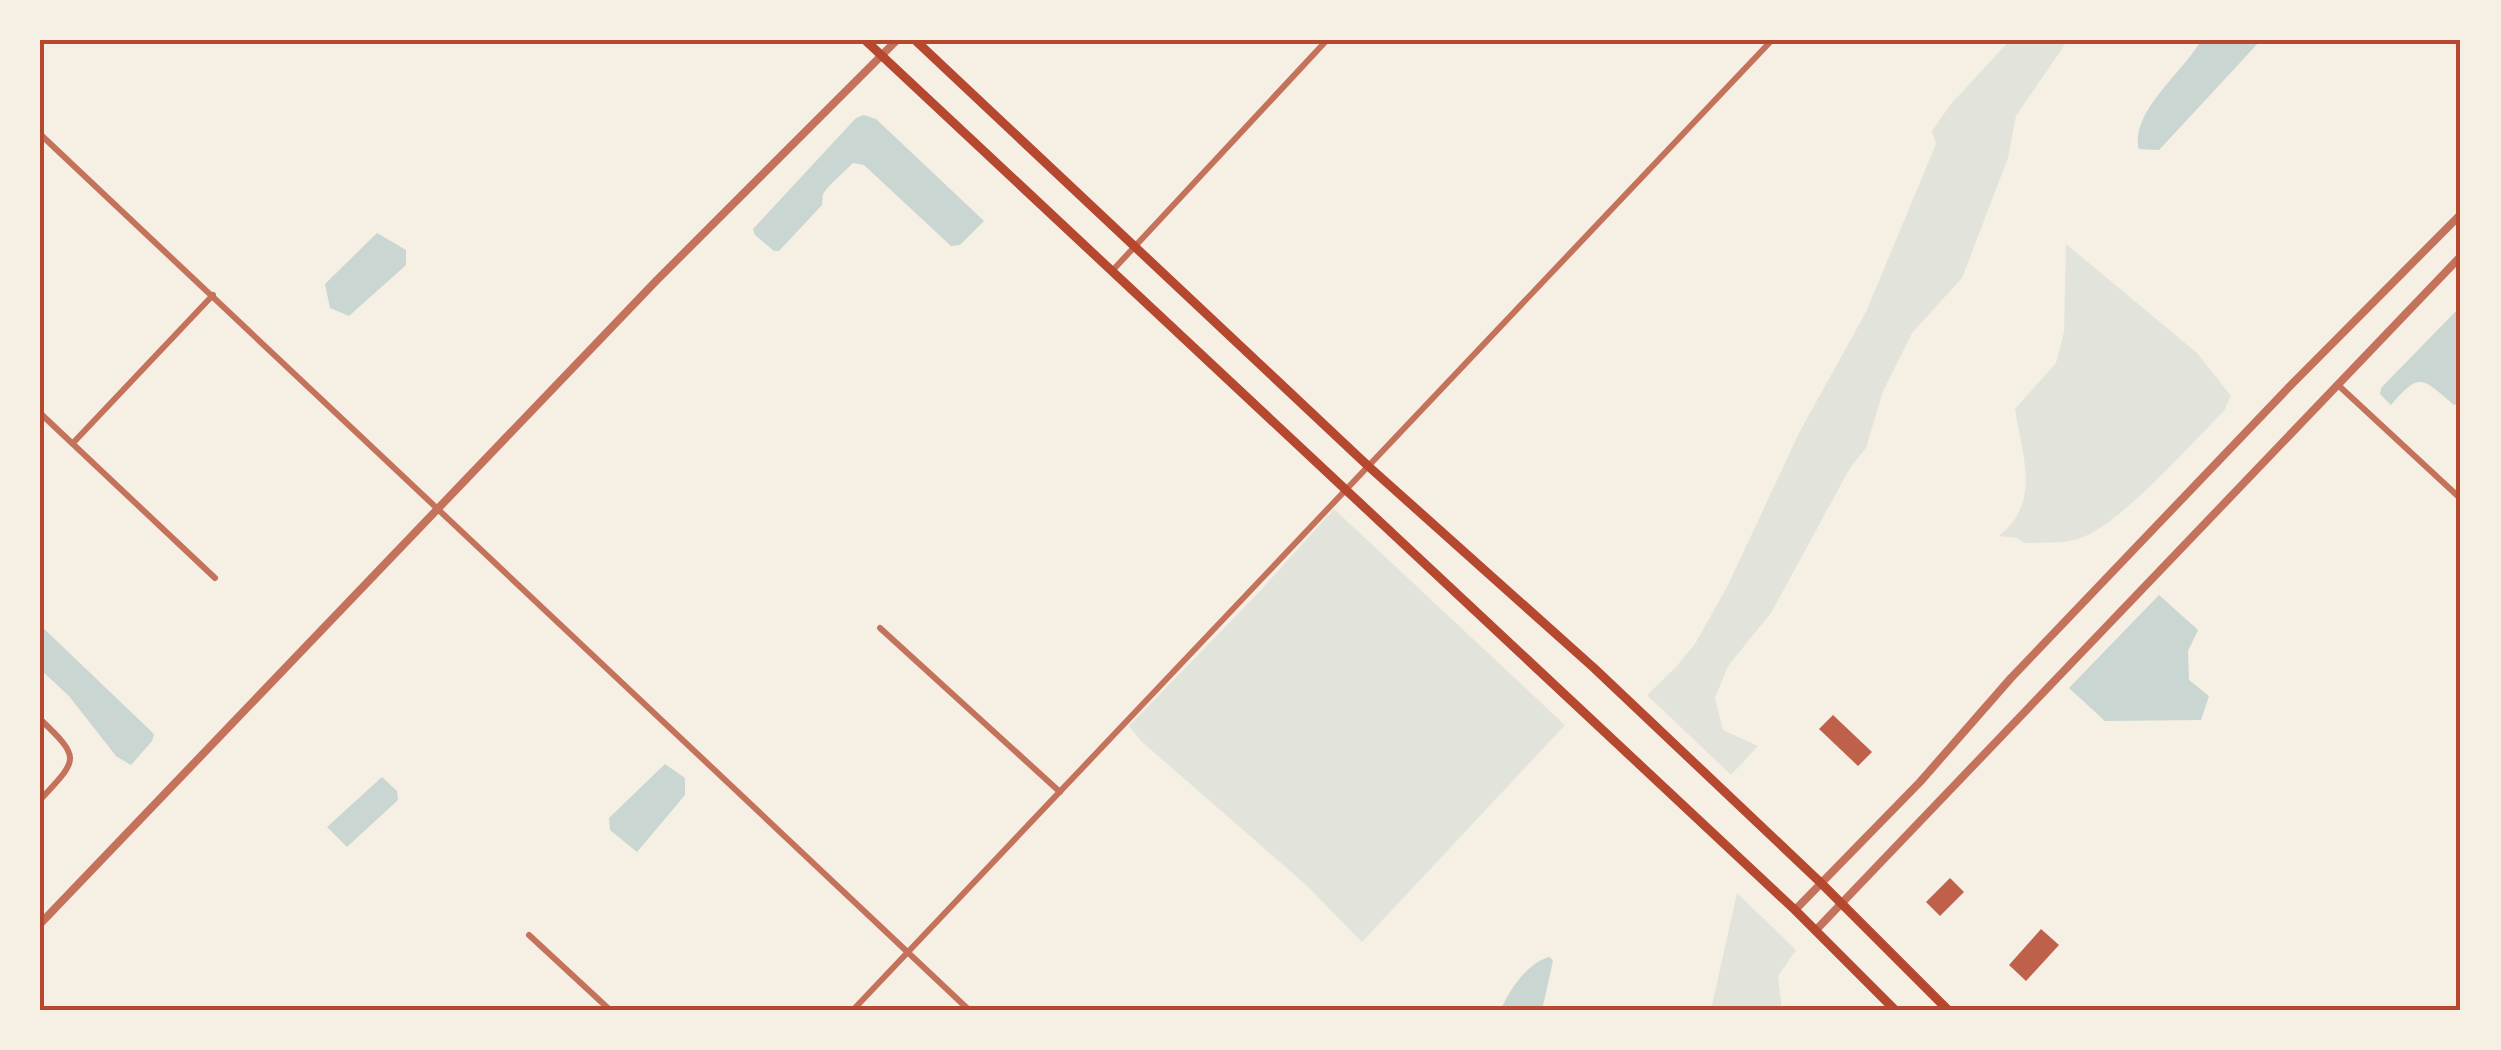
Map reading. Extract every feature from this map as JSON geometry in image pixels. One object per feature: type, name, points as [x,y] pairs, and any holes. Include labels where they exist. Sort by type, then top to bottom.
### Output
[{"type":"main road","points":[[865,40],[1795,910],[1895,1010]]},
{"type":"main road","points":[[915,40],[1367,465],[1594,668],[1948,1010]]},
{"type":"street","points":[[40,924],[438,506],[896,40]]},
{"type":"street","points":[[1112,272],[1328,40]]},
{"type":"street","points":[[853,1010],[1772,40]]},
{"type":"street","points":[[40,134],[969,1010]]},
{"type":"street","points":[[1795,910],[1920,782],[2038,650],[2303,372],[2461,214]]},
{"type":"street","points":[[1816,930],[2461,256]]},
{"type":"street","points":[[72,444],[212,295]]},
{"type":"street","points":[[2338,385],[2461,499]]},
{"type":"street","points":[[40,413],[214,578]]},
{"type":"street","points":[[880,628],[1060,792]]},
{"type":"street","points":[[40,719],[66,743],[71,761],[67,771],[40,800]]},
{"type":"street","points":[[529,935],[610,1010]]},
{"type":"shaded area","points":[[2010,40],[2068,40],[2016,116],[2008,158],[1962,278],[1912,333],[1883,391],[1866,448],[1850,468],[1771,613],[1728,666],[1715,698],[1723,730],[1758,746],[1731,775],[1647,695],[1695,644],[1728,585],[1799,433],[1866,312],[1936,144],[1932,131],[1951,104]]},
{"type":"shaded area","points":[[2201,40],[2261,40],[2159,150],[2139,149],[2138,135],[2150,106]]},
{"type":"shaded area","points":[[864,115],[876,119],[984,221],[960,245],[951,246],[864,165],[853,163],[828,187],[822,205],[779,251],[774,251],[753,229],[856,118]]},
{"type":"shaded area","points":[[377,233],[406,250],[406,265],[349,316],[330,308],[325,284]]},
{"type":"shaded area","points":[[2066,244],[2197,353],[2231,396],[2224,411],[2114,518],[2078,539],[2024,543],[1999,536],[2021,508],[2025,493],[2015,409],[2056,363],[2064,332]]},
{"type":"shaded area","points":[[2461,306],[2461,403],[2454,405],[2421,382],[2409,387],[2391,405],[2380,394],[2381,388]]},
{"type":"shaded area","points":[[1334,509],[1565,725],[1362,942],[1305,884],[1141,741],[1129,726]]},
{"type":"shaded area","points":[[2159,595],[2198,630],[2188,651],[2189,680],[2209,696],[2201,720],[2105,721],[2069,688]]},
{"type":"shaded area","points":[[40,625],[154,734],[131,765],[116,756],[69,696],[40,669]]},
{"type":"shaded area","points":[[665,764],[685,778],[685,795],[637,852],[610,830],[609,818]]},
{"type":"shaded area","points":[[382,777],[397,791],[398,800],[347,847],[327,827]]},
{"type":"shaded area","points":[[1737,893],[1796,950],[1778,976],[1782,1010],[1711,1010]]},
{"type":"shaded area","points":[[1550,957],[1553,961],[1542,1010],[1501,1010],[1520,978],[1534,964]]},
{"type":"building","points":[[1833,715],[1872,752],[1858,766],[1819,729]]},
{"type":"building","points":[[1950,878],[1964,892],[1940,916],[1926,902]]},
{"type":"building","points":[[2041,929],[2059,945],[2026,981],[2009,965]]}]
